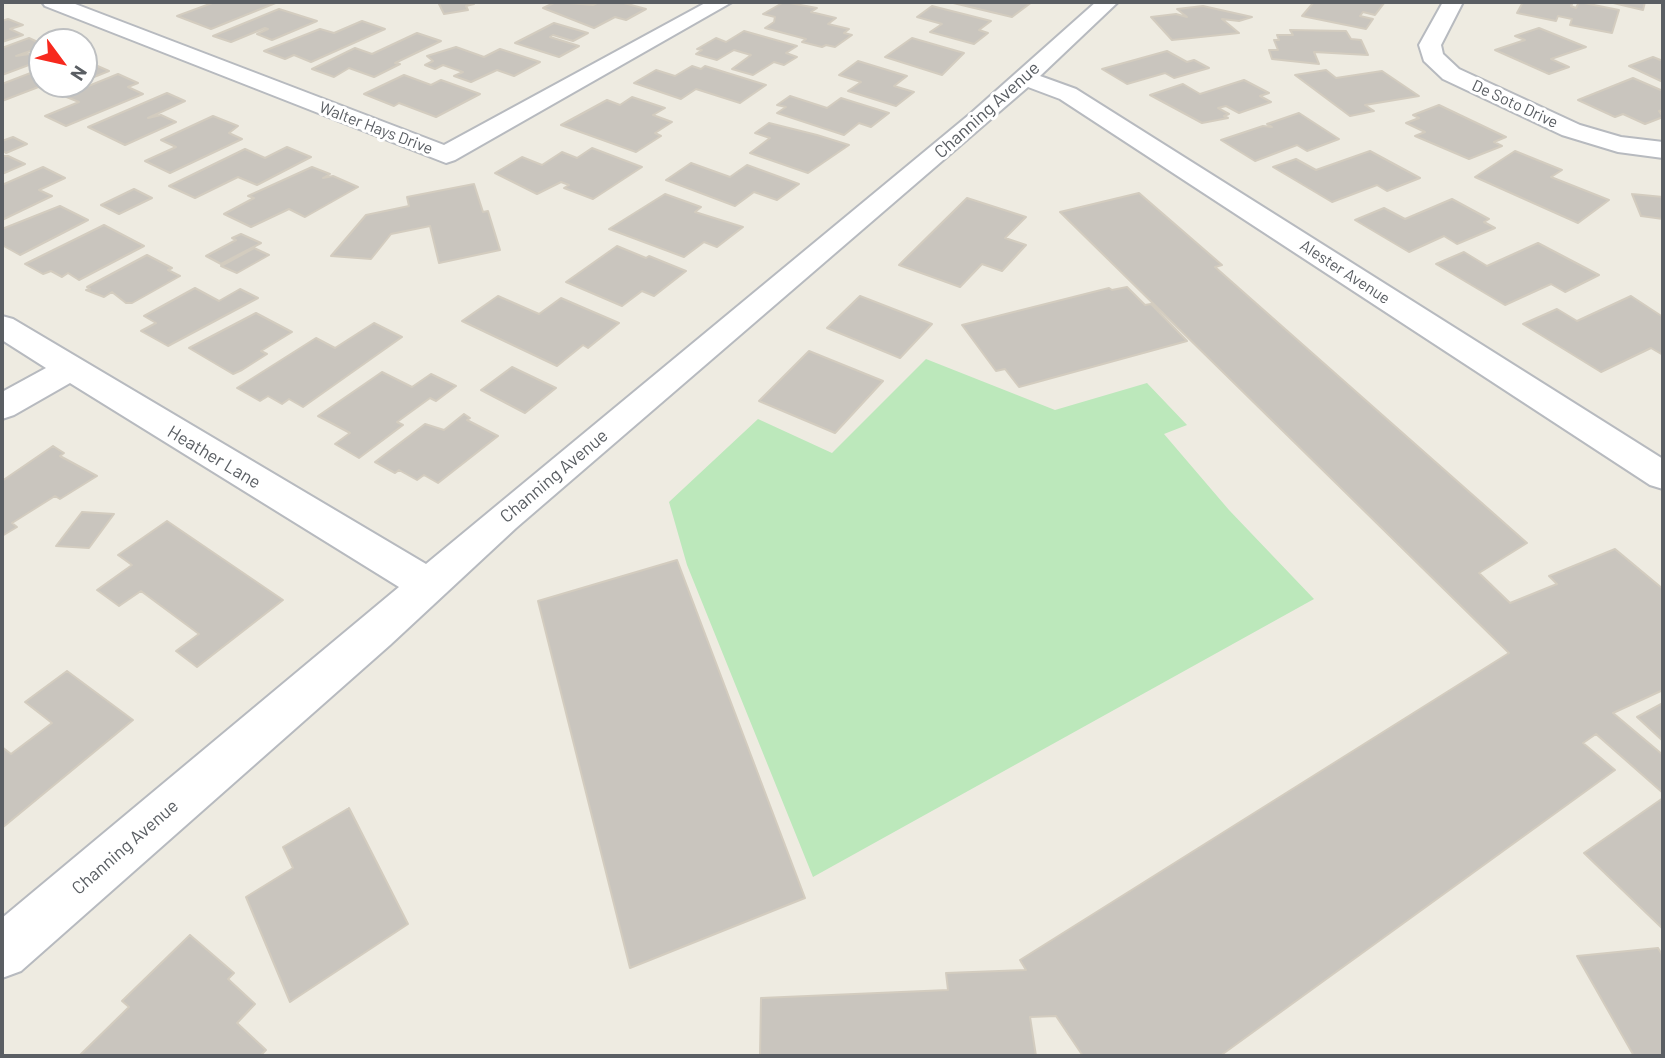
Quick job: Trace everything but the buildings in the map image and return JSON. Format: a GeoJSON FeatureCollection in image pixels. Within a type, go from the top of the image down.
{"type":"FeatureCollection","features":[{"type":"Feature","properties":{"kind":"street","name":"Walter Hays Drive"},"geometry":{"type":"LineString","coordinates":[[52,2],[446,155],[722,2]]}},
{"type":"Feature","properties":{"kind":"street","name":"Channing Avenue"},"geometry":{"type":"LineString","coordinates":[[2,952],[514,509],[979,119],[1108,2]]}},
{"type":"Feature","properties":{"kind":"street","name":"De Soto Drive"},"geometry":{"type":"LineString","coordinates":[[1453,2],[1430,45],[1432,56],[1451,74],[1590,136],[1618,145],[1663,150]]}},
{"type":"Feature","properties":{"kind":"street","name":"Alester Avenue"},"geometry":{"type":"LineString","coordinates":[[1023,77],[1068,94],[1663,477]]}},
{"type":"Feature","properties":{"kind":"street","name":"Heather Lane"},"geometry":{"type":"LineString","coordinates":[[2,326],[428,585]]}},
{"type":"Feature","properties":{"kind":"street"},"geometry":{"type":"LineString","coordinates":[[2,407],[69,369]]}},
{"type":"Feature","properties":{"kind":"green space"},"geometry":{"type":"Polygon","coordinates":[[[926,359],[1055,410],[1147,383],[1187,425],[1164,434],[1229,510],[1314,599],[813,877],[687,565],[669,502],[758,419],[832,453],[926,359]]]}}]}
